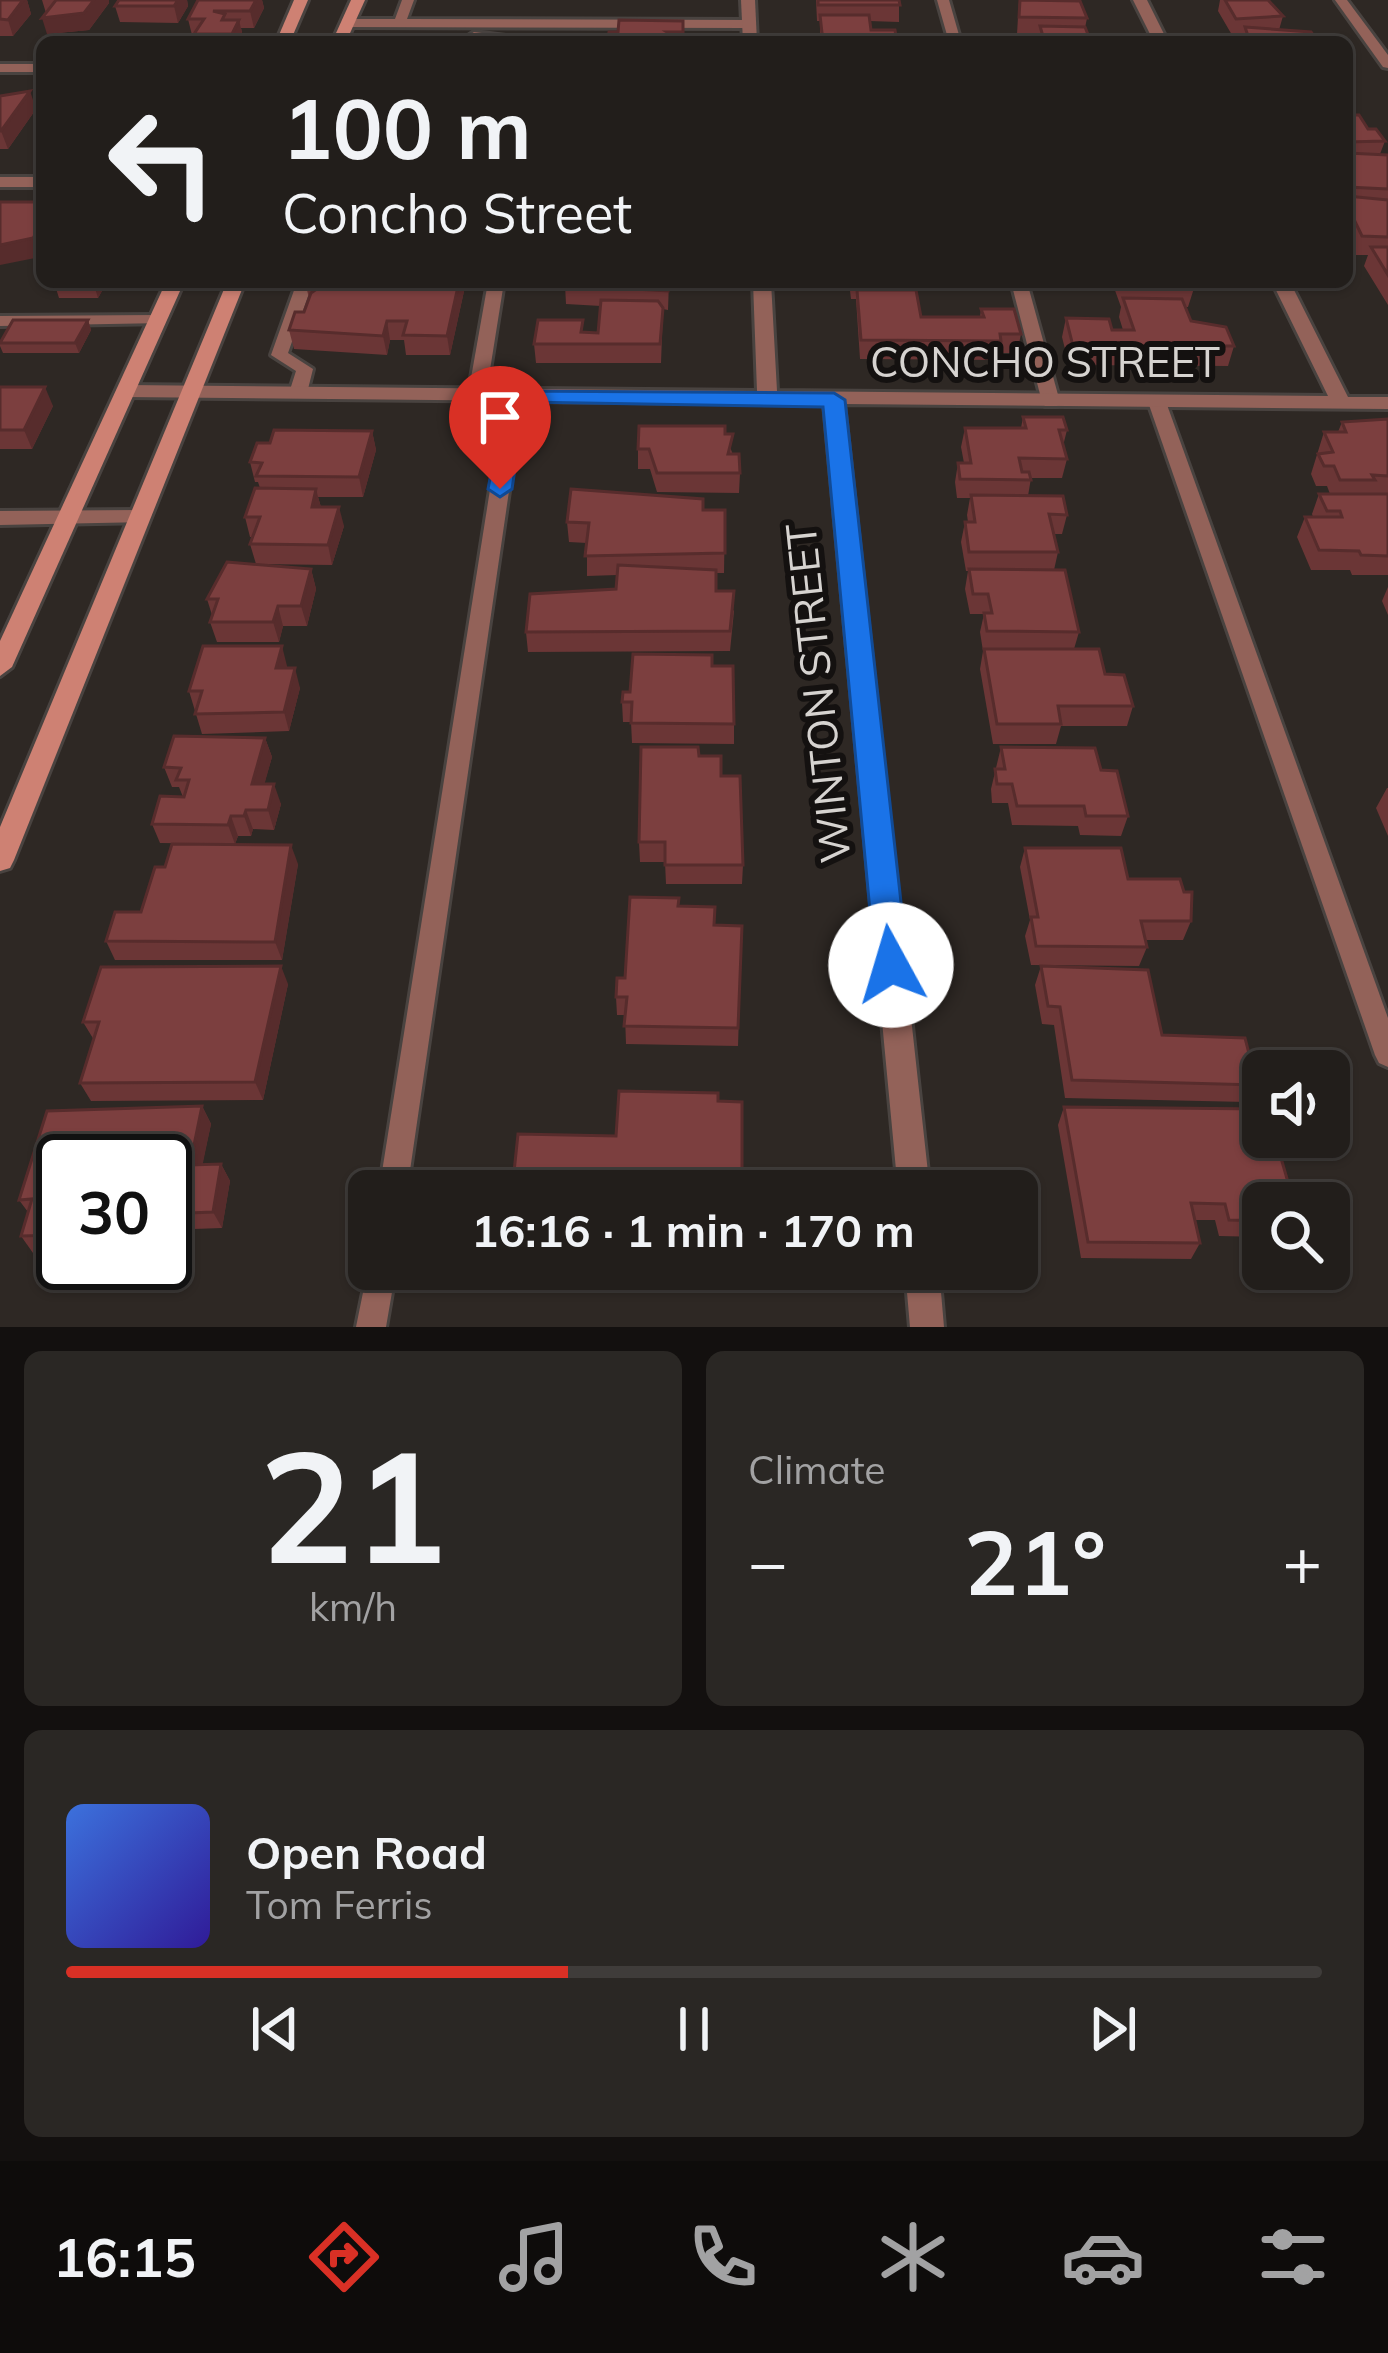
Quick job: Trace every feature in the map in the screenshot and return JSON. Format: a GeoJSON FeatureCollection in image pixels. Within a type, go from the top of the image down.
{"type":"FeatureCollection","features":[{"type":"Feature","properties":{"kind":"main road"},"geometry":{"type":"LineString","coordinates":[[286,36],[301,0]]}},
{"type":"Feature","properties":{"kind":"main road"},"geometry":{"type":"LineString","coordinates":[[343,33],[358,0]]}},
{"type":"Feature","properties":{"kind":"main road"},"geometry":{"type":"LineString","coordinates":[[0,668],[173,288]]}},
{"type":"Feature","properties":{"kind":"main road"},"geometry":{"type":"LineString","coordinates":[[0,860],[234,288]]}},
{"type":"Feature","properties":{"kind":"street"},"geometry":{"type":"LineString","coordinates":[[748,0],[750,36]]}},
{"type":"Feature","properties":{"kind":"street"},"geometry":{"type":"LineString","coordinates":[[1140,0],[1158,36]]}},
{"type":"Feature","properties":{"kind":"street"},"geometry":{"type":"LineString","coordinates":[[0,182],[36,182]]}},
{"type":"Feature","properties":{"kind":"street"},"geometry":{"type":"LineString","coordinates":[[762,288],[767,398]]}},
{"type":"Feature","properties":{"kind":"street"},"geometry":{"type":"LineString","coordinates":[[1284,288],[1341,403]]}},
{"type":"Feature","properties":{"kind":"street","name":"CONCHO STREET"},"geometry":{"type":"LineString","coordinates":[[126,391],[1388,403]]}},
{"type":"Feature","properties":{"kind":"street","name":"WINTON STREET"},"geometry":{"type":"LineString","coordinates":[[834,400],[912,1170]]}},
{"type":"Feature","properties":{"kind":"street"},"geometry":{"type":"LineString","coordinates":[[0,518],[139,517]]}},
{"type":"Feature","properties":{"kind":"street"},"geometry":{"type":"LineString","coordinates":[[924,1290],[927,1327]]}},
{"type":"Feature","properties":{"kind":"lane"},"geometry":{"type":"LineString","coordinates":[[400,23],[407,0]]}},
{"type":"Feature","properties":{"kind":"lane"},"geometry":{"type":"LineString","coordinates":[[943,0],[953,36]]}},
{"type":"Feature","properties":{"kind":"lane"},"geometry":{"type":"LineString","coordinates":[[1341,0],[1388,64]]}},
{"type":"Feature","properties":{"kind":"lane"},"geometry":{"type":"LineString","coordinates":[[343,33],[400,23],[749,24]]}},
{"type":"Feature","properties":{"kind":"lane"},"geometry":{"type":"LineString","coordinates":[[343,33],[489,36]]}},
{"type":"Feature","properties":{"kind":"lane"},"geometry":{"type":"LineString","coordinates":[[0,68],[36,68]]}},
{"type":"Feature","properties":{"kind":"lane"},"geometry":{"type":"LineString","coordinates":[[298,393],[305,369],[279,355],[302,288]]}},
{"type":"Feature","properties":{"kind":"lane"},"geometry":{"type":"LineString","coordinates":[[477,395],[495,288]]}},
{"type":"Feature","properties":{"kind":"lane"},"geometry":{"type":"LineString","coordinates":[[1021,288],[1052,402]]}},
{"type":"Feature","properties":{"kind":"lane"},"geometry":{"type":"LineString","coordinates":[[0,321],[158,320]]}},
{"type":"Feature","properties":{"kind":"lane"},"geometry":{"type":"LineString","coordinates":[[396,1170],[514,395]]}},
{"type":"Feature","properties":{"kind":"lane"},"geometry":{"type":"LineString","coordinates":[[1157,402],[1388,1055]]}},
{"type":"Feature","properties":{"kind":"lane"},"geometry":{"type":"LineString","coordinates":[[371,1327],[377,1290]]}},
{"type":"Feature","properties":{"kind":"building"},"geometry":{"type":"Polygon","coordinates":[[[0,0],[23,0],[8,20],[0,19],[0,0]]]}},
{"type":"Feature","properties":{"kind":"building"},"geometry":{"type":"Polygon","coordinates":[[[56,0],[94,0],[84,13],[42,18],[56,0]]]}},
{"type":"Feature","properties":{"kind":"building"},"geometry":{"type":"Polygon","coordinates":[[[119,0],[178,0],[174,6],[115,6],[119,0]]]}},
{"type":"Feature","properties":{"kind":"building"},"geometry":{"type":"Polygon","coordinates":[[[198,0],[256,0],[250,11],[213,11],[225,14],[222,20],[239,20],[232,34],[194,34],[204,19],[188,19],[198,0]]]}},
{"type":"Feature","properties":{"kind":"building"},"geometry":{"type":"Polygon","coordinates":[[[818,0],[899,0],[900,5],[818,5],[818,0]]]}},
{"type":"Feature","properties":{"kind":"building"},"geometry":{"type":"Polygon","coordinates":[[[1020,0],[1080,1],[1087,18],[1019,17],[1020,0]]]}},
{"type":"Feature","properties":{"kind":"building"},"geometry":{"type":"Polygon","coordinates":[[[1225,0],[1268,0],[1283,16],[1236,19],[1225,0]]]}},
{"type":"Feature","properties":{"kind":"building"},"geometry":{"type":"Polygon","coordinates":[[[820,15],[869,15],[871,30],[895,30],[896,36],[824,36],[820,15]]]}},
{"type":"Feature","properties":{"kind":"building"},"geometry":{"type":"Polygon","coordinates":[[[619,20],[683,21],[683,32],[667,32],[671,36],[608,36],[618,32],[619,20]]]}},
{"type":"Feature","properties":{"kind":"building"},"geometry":{"type":"Polygon","coordinates":[[[1040,26],[1085,27],[1089,36],[1043,36],[1040,26]]]}},
{"type":"Feature","properties":{"kind":"building"},"geometry":{"type":"Polygon","coordinates":[[[1245,27],[1311,32],[1314,36],[1248,36],[1245,27]]]}},
{"type":"Feature","properties":{"kind":"building"},"geometry":{"type":"Polygon","coordinates":[[[30,91],[1,131],[0,131],[0,96],[30,91]]]}},
{"type":"Feature","properties":{"kind":"building"},"geometry":{"type":"Polygon","coordinates":[[[1353,115],[1359,115],[1385,141],[1353,142],[1353,115]]]}},
{"type":"Feature","properties":{"kind":"building"},"geometry":{"type":"Polygon","coordinates":[[[1353,153],[1388,155],[1388,189],[1353,187],[1353,153]]]}},
{"type":"Feature","properties":{"kind":"building"},"geometry":{"type":"Polygon","coordinates":[[[1353,197],[1388,200],[1388,237],[1362,236],[1353,217],[1353,197]]]}},
{"type":"Feature","properties":{"kind":"building"},"geometry":{"type":"Polygon","coordinates":[[[0,202],[36,202],[33,238],[0,245],[0,202]]]}},
{"type":"Feature","properties":{"kind":"building"},"geometry":{"type":"Polygon","coordinates":[[[1371,247],[1388,247],[1388,275],[1371,247]]]}},
{"type":"Feature","properties":{"kind":"building"},"geometry":{"type":"Polygon","coordinates":[[[318,288],[458,288],[447,336],[403,335],[407,321],[387,321],[383,336],[289,330],[295,312],[304,312],[311,293],[318,288]]]}},
{"type":"Feature","properties":{"kind":"building"},"geometry":{"type":"Polygon","coordinates":[[[857,290],[916,290],[921,317],[984,317],[981,309],[1014,309],[1021,334],[1000,334],[1001,341],[861,340],[857,290]]]}},
{"type":"Feature","properties":{"kind":"building"},"geometry":{"type":"Polygon","coordinates":[[[1123,298],[1182,299],[1191,321],[1226,327],[1234,346],[1073,346],[1066,318],[1109,319],[1112,330],[1134,330],[1123,298]]]}},
{"type":"Feature","properties":{"kind":"building"},"geometry":{"type":"Polygon","coordinates":[[[601,300],[658,301],[663,308],[660,344],[534,344],[538,320],[583,320],[581,332],[598,333],[601,300]]]}},
{"type":"Feature","properties":{"kind":"building"},"geometry":{"type":"Polygon","coordinates":[[[13,320],[88,320],[75,343],[0,343],[13,320]]]}},
{"type":"Feature","properties":{"kind":"building"},"geometry":{"type":"Polygon","coordinates":[[[0,387],[45,387],[24,430],[0,430],[0,387]]]}},
{"type":"Feature","properties":{"kind":"building"},"geometry":{"type":"Polygon","coordinates":[[[1023,417],[1063,417],[1067,430],[1059,430],[1067,459],[1019,458],[1022,472],[1029,472],[1031,480],[960,479],[958,463],[971,463],[965,428],[1026,428],[1023,417]]]}},
{"type":"Feature","properties":{"kind":"building"},"geometry":{"type":"Polygon","coordinates":[[[1388,419],[1388,476],[1340,480],[1334,466],[1324,466],[1318,454],[1333,452],[1324,432],[1346,432],[1342,422],[1388,419]]]}},
{"type":"Feature","properties":{"kind":"building"},"geometry":{"type":"Polygon","coordinates":[[[639,426],[725,426],[725,434],[733,434],[728,454],[739,454],[740,473],[657,473],[649,449],[638,449],[639,426]]]}},
{"type":"Feature","properties":{"kind":"building"},"geometry":{"type":"Polygon","coordinates":[[[274,430],[372,431],[359,477],[256,476],[262,463],[250,462],[257,443],[270,443],[274,430]]]}},
{"type":"Feature","properties":{"kind":"building"},"geometry":{"type":"Polygon","coordinates":[[[255,488],[316,489],[312,507],[339,507],[328,545],[250,544],[260,517],[245,517],[255,488]]]}},
{"type":"Feature","properties":{"kind":"building"},"geometry":{"type":"Polygon","coordinates":[[[571,489],[703,499],[703,510],[725,510],[725,553],[585,556],[589,523],[567,522],[571,489]]]}},
{"type":"Feature","properties":{"kind":"building"},"geometry":{"type":"Polygon","coordinates":[[[1319,494],[1388,494],[1388,556],[1319,550],[1305,517],[1342,517],[1340,511],[1327,511],[1319,494]]]}},
{"type":"Feature","properties":{"kind":"building"},"geometry":{"type":"Polygon","coordinates":[[[971,495],[1063,496],[1067,515],[1049,514],[1058,552],[969,552],[965,522],[975,522],[971,495]]]}},
{"type":"Feature","properties":{"kind":"building"},"geometry":{"type":"Polygon","coordinates":[[[227,562],[311,569],[301,606],[278,606],[273,622],[210,622],[218,599],[207,599],[227,562]]]}},
{"type":"Feature","properties":{"kind":"building"},"geometry":{"type":"Polygon","coordinates":[[[618,565],[716,570],[716,591],[734,591],[730,631],[526,632],[530,594],[616,589],[618,565]]]}},
{"type":"Feature","properties":{"kind":"building"},"geometry":{"type":"Polygon","coordinates":[[[969,569],[1065,570],[1079,632],[987,631],[984,613],[992,613],[988,594],[973,594],[969,569]]]}},
{"type":"Feature","properties":{"kind":"building"},"geometry":{"type":"Polygon","coordinates":[[[203,646],[282,646],[276,668],[295,668],[284,712],[195,714],[202,691],[189,691],[203,646]]]}},
{"type":"Feature","properties":{"kind":"building"},"geometry":{"type":"Polygon","coordinates":[[[984,649],[1099,649],[1105,674],[1124,675],[1133,706],[1058,706],[1061,724],[997,724],[984,649]]]}},
{"type":"Feature","properties":{"kind":"building"},"geometry":{"type":"Polygon","coordinates":[[[633,654],[712,655],[712,666],[733,666],[734,724],[631,723],[632,702],[622,702],[623,692],[630,692],[633,654]]]}},
{"type":"Feature","properties":{"kind":"building"},"geometry":{"type":"Polygon","coordinates":[[[174,736],[265,738],[252,784],[274,784],[268,810],[246,810],[244,816],[231,816],[228,825],[152,824],[160,796],[184,797],[189,780],[176,780],[181,768],[164,767],[174,736]]]}},
{"type":"Feature","properties":{"kind":"building"},"geometry":{"type":"Polygon","coordinates":[[[641,747],[698,747],[699,756],[721,756],[721,776],[740,776],[743,865],[665,865],[665,842],[639,842],[641,747]]]}},
{"type":"Feature","properties":{"kind":"building"},"geometry":{"type":"Polygon","coordinates":[[[1001,747],[1095,748],[1101,770],[1117,771],[1128,816],[1086,816],[1084,806],[1017,806],[1012,784],[997,784],[995,769],[1005,769],[1001,747]]]}},
{"type":"Feature","properties":{"kind":"building"},"geometry":{"type":"Polygon","coordinates":[[[172,844],[291,845],[275,942],[106,941],[115,912],[141,912],[155,867],[165,867],[172,844]]]}},
{"type":"Feature","properties":{"kind":"building"},"geometry":{"type":"Polygon","coordinates":[[[1025,848],[1121,848],[1128,879],[1180,879],[1184,892],[1192,892],[1191,921],[1141,921],[1147,947],[1036,946],[1031,917],[1038,917],[1025,848]]]}},
{"type":"Feature","properties":{"kind":"building"},"geometry":{"type":"Polygon","coordinates":[[[630,897],[679,898],[678,906],[715,907],[714,925],[742,926],[738,1028],[624,1026],[627,997],[616,997],[617,978],[625,978],[630,897]]]}},
{"type":"Feature","properties":{"kind":"building"},"geometry":{"type":"Polygon","coordinates":[[[281,966],[255,1082],[80,1083],[99,1022],[83,1022],[101,967],[281,966]]]}},
{"type":"Feature","properties":{"kind":"building"},"geometry":{"type":"Polygon","coordinates":[[[1041,966],[1148,970],[1162,1035],[1245,1038],[1248,1050],[1242,1050],[1242,1085],[1072,1080],[1060,1007],[1048,1006],[1041,966]]]}},
{"type":"Feature","properties":{"kind":"building"},"geometry":{"type":"Polygon","coordinates":[[[619,1091],[718,1093],[718,1101],[742,1102],[742,1170],[514,1170],[518,1134],[616,1136],[619,1091]]]}},
{"type":"Feature","properties":{"kind":"building"},"geometry":{"type":"Polygon","coordinates":[[[202,1106],[192,1155],[192,1134],[40,1134],[47,1111],[202,1106]]]}},
{"type":"Feature","properties":{"kind":"building"},"geometry":{"type":"Polygon","coordinates":[[[1064,1107],[1242,1109],[1242,1158],[1281,1158],[1288,1182],[1242,1182],[1242,1220],[1229,1220],[1225,1204],[1191,1203],[1200,1243],[1088,1242],[1064,1107]]]}},
{"type":"Feature","properties":{"kind":"building"},"geometry":{"type":"Polygon","coordinates":[[[36,1146],[36,1236],[21,1236],[32,1199],[19,1200],[36,1146]]]}},
{"type":"Feature","properties":{"kind":"building"},"geometry":{"type":"Polygon","coordinates":[[[221,1164],[213,1212],[192,1213],[192,1165],[221,1164]]]}},
{"type":"Feature","properties":{"kind":"route"},"geometry":{"type":"LineString","coordinates":[[500,489],[514,395],[834,400],[891,965]]}}]}
